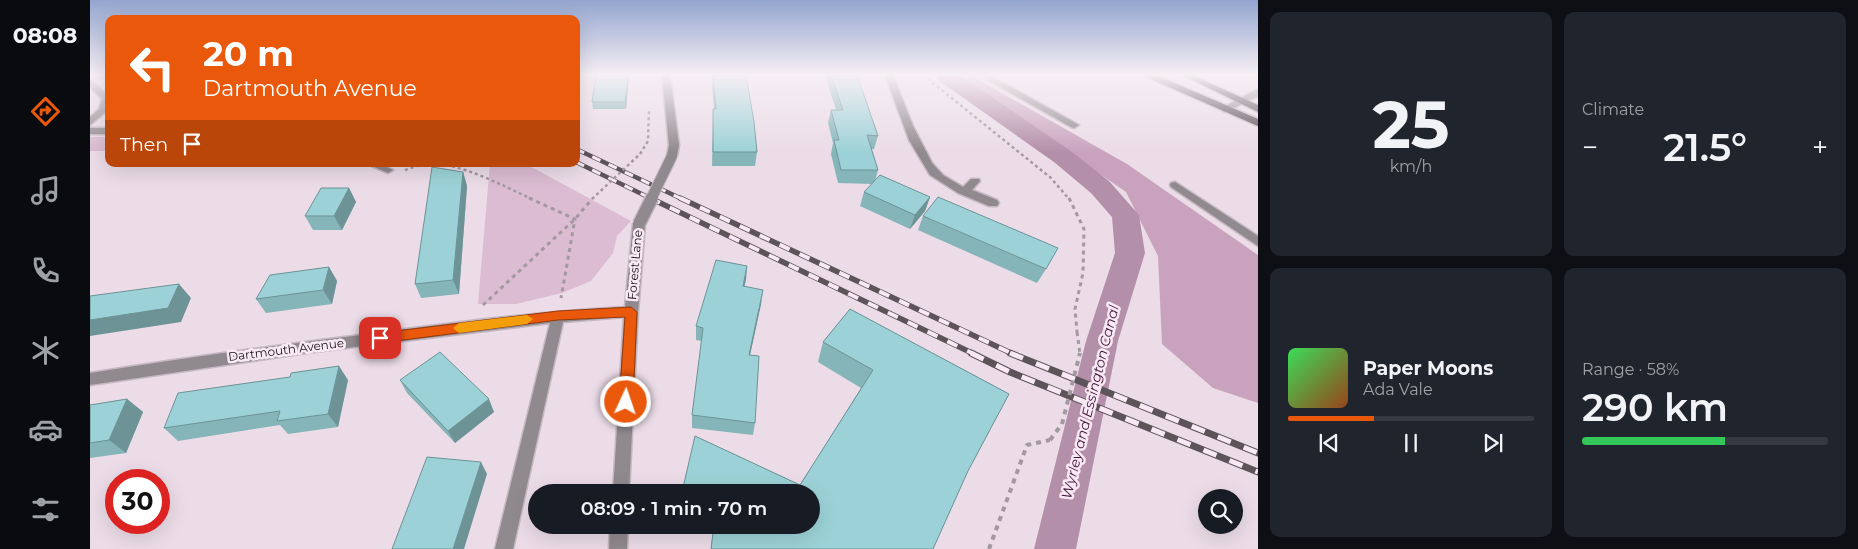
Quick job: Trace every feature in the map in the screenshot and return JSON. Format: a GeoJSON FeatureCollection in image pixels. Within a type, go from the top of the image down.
{"type":"FeatureCollection","features":[{"type":"Feature","properties":{"kind":"main road"},"geometry":{"type":"LineString","coordinates":[[1206,101],[1258,123]]}},
{"type":"Feature","properties":{"kind":"main road"},"geometry":{"type":"LineString","coordinates":[[1240,101],[1258,109]]}},
{"type":"Feature","properties":{"kind":"street","name":"Forest Lane"},"geometry":{"type":"LineString","coordinates":[[621,484],[631,312],[639,224],[672,156],[674,145],[669,101]]}},
{"type":"Feature","properties":{"kind":"street"},"geometry":{"type":"LineString","coordinates":[[900,101],[921,151],[935,174],[965,191],[992,203]]}},
{"type":"Feature","properties":{"kind":"street"},"geometry":{"type":"LineString","coordinates":[[1030,101],[1074,125]]}},
{"type":"Feature","properties":{"kind":"street"},"geometry":{"type":"LineString","coordinates":[[1225,109],[1240,101]]}},
{"type":"Feature","properties":{"kind":"street"},"geometry":{"type":"LineString","coordinates":[[90,122],[103,110],[105,104]]}},
{"type":"Feature","properties":{"kind":"street"},"geometry":{"type":"LineString","coordinates":[[90,131],[105,131]]}},
{"type":"Feature","properties":{"kind":"street"},"geometry":{"type":"LineString","coordinates":[[380,167],[388,170]]}},
{"type":"Feature","properties":{"kind":"street"},"geometry":{"type":"LineString","coordinates":[[965,191],[976,181]]}},
{"type":"Feature","properties":{"kind":"street"},"geometry":{"type":"LineString","coordinates":[[1175,186],[1258,242]]}},
{"type":"Feature","properties":{"kind":"street","name":"Dartmouth Avenue"},"geometry":{"type":"LineString","coordinates":[[90,378],[204,360],[458,328],[558,316],[631,312]]}},
{"type":"Feature","properties":{"kind":"street"},"geometry":{"type":"LineString","coordinates":[[504,549],[558,316]]}},
{"type":"Feature","properties":{"kind":"street"},"geometry":{"type":"LineString","coordinates":[[618,549],[619,534]]}},
{"type":"Feature","properties":{"kind":"path"},"geometry":{"type":"LineString","coordinates":[[955,101],[1051,178],[1068,198],[1084,229],[1083,272],[1074,309],[1080,355],[1062,424],[1050,440],[1027,445],[989,549]]}},
{"type":"Feature","properties":{"kind":"path"},"geometry":{"type":"LineString","coordinates":[[458,328],[575,219],[592,199],[640,154]]}},
{"type":"Feature","properties":{"kind":"path"},"geometry":{"type":"LineString","coordinates":[[388,170],[400,171],[416,167]]}},
{"type":"Feature","properties":{"kind":"path"},"geometry":{"type":"LineString","coordinates":[[448,167],[476,175],[575,219]]}},
{"type":"Feature","properties":{"kind":"path"},"geometry":{"type":"LineString","coordinates":[[558,316],[575,219]]}},
{"type":"Feature","properties":{"kind":"shaded area"},"geometry":{"type":"Polygon","coordinates":[[[994,101],[1015,101],[1127,164],[1258,255],[1258,403],[1213,388],[1162,344],[1158,256],[1126,192],[994,101]]]}},
{"type":"Feature","properties":{"kind":"shaded area"},"geometry":{"type":"Polygon","coordinates":[[[90,137],[105,137],[105,151],[90,151],[90,137]]]}},
{"type":"Feature","properties":{"kind":"shaded area"},"geometry":{"type":"Polygon","coordinates":[[[490,167],[532,167],[631,221],[617,236],[613,253],[591,281],[562,293],[516,304],[478,304],[490,167]]]}},
{"type":"Feature","properties":{"kind":"building"},"geometry":{"type":"Polygon","coordinates":[[[592,101],[625,101],[625,102],[592,101]]]}},
{"type":"Feature","properties":{"kind":"building"},"geometry":{"type":"Polygon","coordinates":[[[715,101],[750,101],[757,152],[713,152],[713,109],[716,109],[715,101]]]}},
{"type":"Feature","properties":{"kind":"building"},"geometry":{"type":"Polygon","coordinates":[[[840,101],[866,101],[878,136],[867,135],[878,170],[841,170],[834,140],[839,140],[831,110],[843,110],[840,101]]]}},
{"type":"Feature","properties":{"kind":"building"},"geometry":{"type":"Polygon","coordinates":[[[432,167],[463,172],[453,280],[415,284],[432,167]]]}},
{"type":"Feature","properties":{"kind":"building"},"geometry":{"type":"Polygon","coordinates":[[[880,175],[930,197],[915,215],[864,192],[880,175]]]}},
{"type":"Feature","properties":{"kind":"building"},"geometry":{"type":"Polygon","coordinates":[[[321,188],[349,188],[334,216],[305,216],[321,188]]]}},
{"type":"Feature","properties":{"kind":"building"},"geometry":{"type":"Polygon","coordinates":[[[938,197],[1058,248],[1046,269],[923,216],[938,197]]]}},
{"type":"Feature","properties":{"kind":"building"},"geometry":{"type":"Polygon","coordinates":[[[716,260],[747,266],[743,286],[763,290],[749,355],[759,356],[755,423],[692,415],[703,328],[696,326],[716,260]]]}},
{"type":"Feature","properties":{"kind":"building"},"geometry":{"type":"Polygon","coordinates":[[[329,267],[323,290],[256,299],[270,275],[329,267]]]}},
{"type":"Feature","properties":{"kind":"building"},"geometry":{"type":"Polygon","coordinates":[[[179,284],[168,308],[90,320],[90,296],[179,284]]]}},
{"type":"Feature","properties":{"kind":"building"},"geometry":{"type":"Polygon","coordinates":[[[850,309],[1009,394],[968,471],[933,549],[711,549],[713,534],[820,534],[820,484],[801,484],[873,370],[823,342],[850,309]]]}},
{"type":"Feature","properties":{"kind":"building"},"geometry":{"type":"Polygon","coordinates":[[[440,352],[489,399],[448,431],[400,380],[440,352]]]}},
{"type":"Feature","properties":{"kind":"building"},"geometry":{"type":"Polygon","coordinates":[[[339,366],[328,414],[277,421],[280,411],[164,428],[178,393],[290,377],[291,373],[339,366]]]}},
{"type":"Feature","properties":{"kind":"building"},"geometry":{"type":"Polygon","coordinates":[[[127,399],[109,440],[90,443],[90,405],[127,399]]]}},
{"type":"Feature","properties":{"kind":"building"},"geometry":{"type":"Polygon","coordinates":[[[695,436],[798,484],[684,484],[695,436]]]}},
{"type":"Feature","properties":{"kind":"building"},"geometry":{"type":"Polygon","coordinates":[[[427,457],[481,462],[453,549],[392,549],[427,457]]]}},
{"type":"Feature","properties":{"kind":"waterway","name":"Wyrley and Essington Canal"},"geometry":{"type":"LineString","coordinates":[[983,101],[1063,157],[1100,187],[1125,215],[1130,253],[1120,279],[1102,341],[1055,549]]}},
{"type":"Feature","properties":{"kind":"railway"},"geometry":{"type":"LineString","coordinates":[[580,151],[682,199]]}},
{"type":"Feature","properties":{"kind":"railway"},"geometry":{"type":"LineString","coordinates":[[580,164],[652,199]]}},
{"type":"Feature","properties":{"kind":"railway"},"geometry":{"type":"LineString","coordinates":[[650,198],[974,354]]}},
{"type":"Feature","properties":{"kind":"railway"},"geometry":{"type":"LineString","coordinates":[[680,198],[1013,354]]}},
{"type":"Feature","properties":{"kind":"railway"},"geometry":{"type":"LineString","coordinates":[[971,353],[1010,372],[1258,472]]}},
{"type":"Feature","properties":{"kind":"railway"},"geometry":{"type":"LineString","coordinates":[[1010,353],[1258,453]]}},
{"type":"Feature","properties":{"kind":"slow traffic"},"geometry":{"type":"LineString","coordinates":[[459,328],[527,319]]}},
{"type":"Feature","properties":{"kind":"route"},"geometry":{"type":"LineString","coordinates":[[380,338],[558,316],[631,312],[626,402]]}}]}
